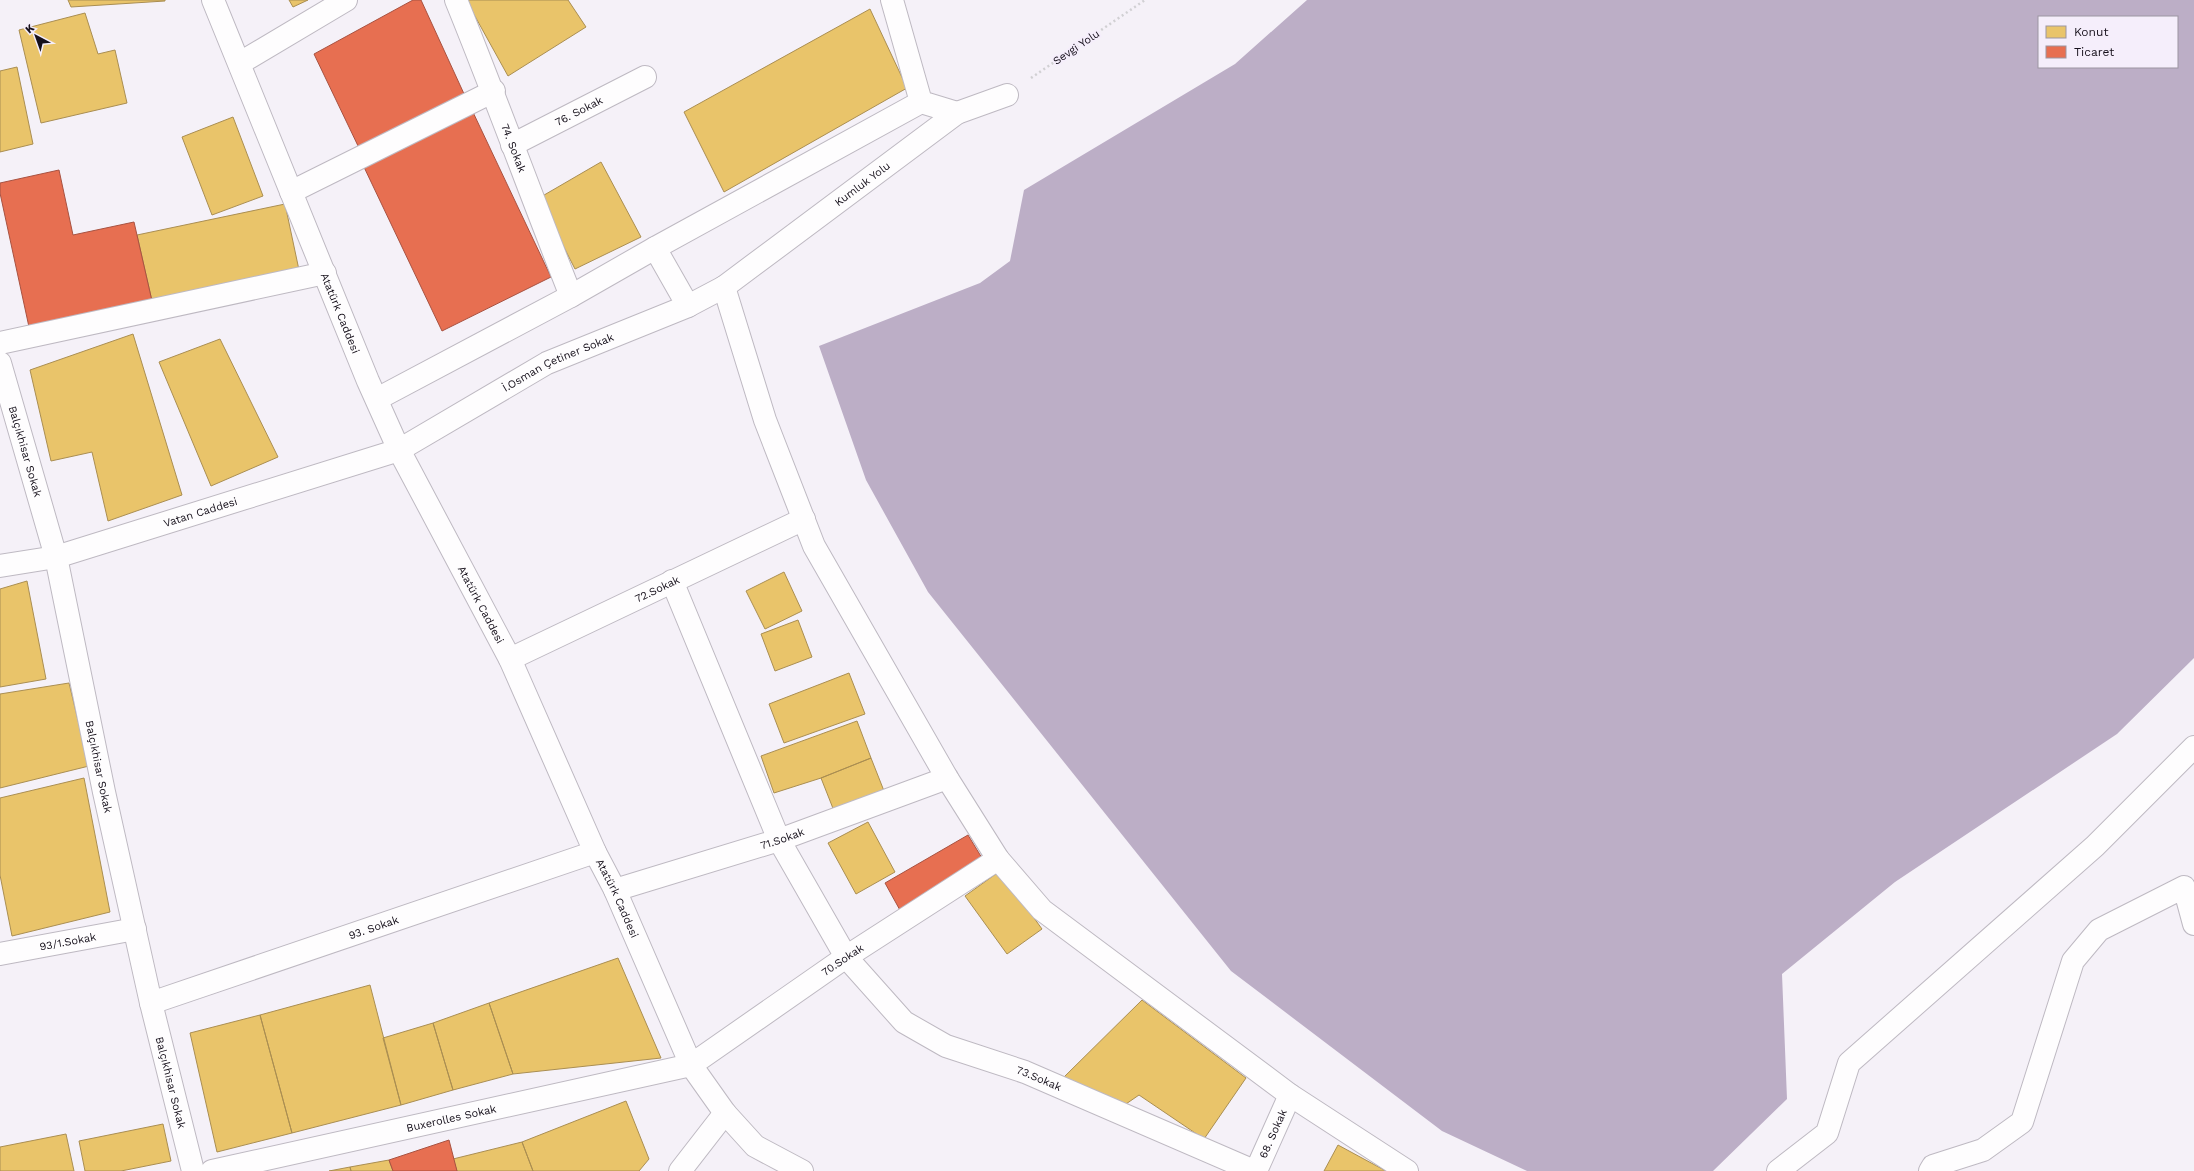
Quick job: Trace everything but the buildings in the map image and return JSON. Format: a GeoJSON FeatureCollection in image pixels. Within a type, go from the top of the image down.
{"type":"FeatureCollection","features":[{"type":"Feature","properties":{"kind":"street","name":"Atatürk Caddesi"},"geometry":{"type":"LineString","coordinates":[[213,0],[240,63],[291,192],[399,450],[510,659],[596,852],[615,890],[690,1065],[725,1113],[755,1146],[802,1171]]}},
{"type":"Feature","properties":{"kind":"street"},"geometry":{"type":"LineString","coordinates":[[240,63],[346,0]]}},
{"type":"Feature","properties":{"kind":"street","name":"74. Sokak"},"geometry":{"type":"LineString","coordinates":[[456,0],[494,91],[512,145],[571,296]]}},
{"type":"Feature","properties":{"kind":"street"},"geometry":{"type":"LineString","coordinates":[[892,0],[922,102]]}},
{"type":"Feature","properties":{"kind":"street","name":"76. Sokak"},"geometry":{"type":"LineString","coordinates":[[512,145],[645,76]]}},
{"type":"Feature","properties":{"kind":"street"},"geometry":{"type":"LineString","coordinates":[[291,192],[494,91]]}},
{"type":"Feature","properties":{"kind":"street","name":"Kumluk Yolu"},"geometry":{"type":"LineString","coordinates":[[724,287],[956,113],[1008,94]]}},
{"type":"Feature","properties":{"kind":"street"},"geometry":{"type":"LineString","coordinates":[[377,399],[571,296],[655,248],[922,102],[956,113]]}},
{"type":"Feature","properties":{"kind":"street"},"geometry":{"type":"LineString","coordinates":[[655,248],[688,306]]}},
{"type":"Feature","properties":{"kind":"street"},"geometry":{"type":"LineString","coordinates":[[0,343],[326,273]]}},
{"type":"Feature","properties":{"kind":"street"},"geometry":{"type":"LineString","coordinates":[[724,287],[764,420],[814,546],[947,778],[998,859],[1042,910],[1290,1095],[1407,1171]]}},
{"type":"Feature","properties":{"kind":"street","name":"İ.Osman Çetiner Sokak"},"geometry":{"type":"LineString","coordinates":[[399,450],[547,364],[688,306],[724,287]]}},
{"type":"Feature","properties":{"kind":"street","name":"Balçıkhisar Sokak"},"geometry":{"type":"LineString","coordinates":[[0,363],[56,557],[104,792],[151,1002],[193,1171]]}},
{"type":"Feature","properties":{"kind":"street","name":"Vatan Caddesi"},"geometry":{"type":"LineString","coordinates":[[0,566],[56,557],[399,450]]}},
{"type":"Feature","properties":{"kind":"street","name":"72.Sokak"},"geometry":{"type":"LineString","coordinates":[[510,659],[804,519]]}},
{"type":"Feature","properties":{"kind":"street","name":"73.Sokak"},"geometry":{"type":"LineString","coordinates":[[672,581],[779,840],[846,957],[904,1022],[946,1046],[1025,1072],[1255,1171]]}},
{"type":"Feature","properties":{"kind":"street"},"geometry":{"type":"LineString","coordinates":[[1778,1171],[1827,1133],[1849,1064],[2095,846],[2194,747]]}},
{"type":"Feature","properties":{"kind":"street","name":"71.Sokak"},"geometry":{"type":"LineString","coordinates":[[615,890],[779,840],[947,778]]}},
{"type":"Feature","properties":{"kind":"street","name":"93. Sokak"},"geometry":{"type":"LineString","coordinates":[[151,1002],[596,852]]}},
{"type":"Feature","properties":{"kind":"street","name":"70.Sokak"},"geometry":{"type":"LineString","coordinates":[[690,1065],[846,957],[998,859]]}},
{"type":"Feature","properties":{"kind":"street"},"geometry":{"type":"LineString","coordinates":[[1930,1171],[1932,1166],[1983,1150],[2022,1122],[2074,961],[2099,930],[2184,887],[2194,924]]}},
{"type":"Feature","properties":{"kind":"street","name":"93/1.Sokak"},"geometry":{"type":"LineString","coordinates":[[0,954],[135,929]]}},
{"type":"Feature","properties":{"kind":"street","name":"Buxerolles Sokak"},"geometry":{"type":"LineString","coordinates":[[212,1171],[690,1065]]}},
{"type":"Feature","properties":{"kind":"street","name":"68. Sokak"},"geometry":{"type":"LineString","coordinates":[[1255,1171],[1290,1095]]}},
{"type":"Feature","properties":{"kind":"street"},"geometry":{"type":"LineString","coordinates":[[680,1171],[725,1113]]}},
{"type":"Feature","properties":{"kind":"path","name":"Sevgi Yolu"},"geometry":{"type":"LineString","coordinates":[[1008,94],[1145,0]]}},
{"type":"Feature","properties":{"kind":"shaded area"},"geometry":{"type":"Polygon","coordinates":[[[1307,0],[2194,0],[2194,658],[2117,734],[1895,882],[1782,974],[1787,1099],[1713,1171],[1527,1171],[1442,1131],[1231,971],[928,592],[866,480],[819,346],[980,283],[1010,261],[1024,190],[1235,64],[1307,0]]]}}]}
